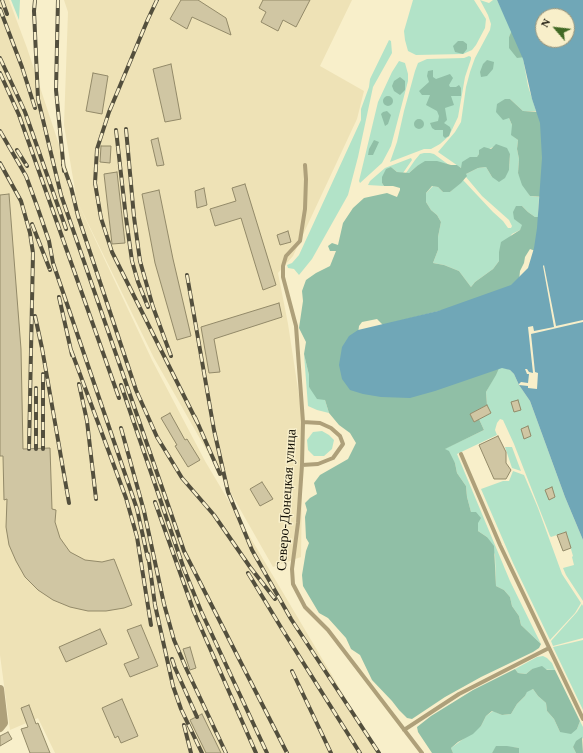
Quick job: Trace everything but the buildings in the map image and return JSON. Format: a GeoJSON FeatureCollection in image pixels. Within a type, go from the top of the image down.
{"type":"FeatureCollection","features":[{"type":"Feature","properties":{"kind":"street"},"geometry":{"type":"LineString","coordinates":[[0,689],[4,723],[0,728]]}},
{"type":"Feature","properties":{"kind":"lane","name":"Северо-Донецкая улица"},"geometry":{"type":"LineString","coordinates":[[305,165],[305,209],[300,241],[286,256],[282,266],[283,277],[296,326],[303,422],[298,523],[292,569],[293,584],[305,607],[328,630],[422,753]]}},
{"type":"Feature","properties":{"kind":"lane"},"geometry":{"type":"LineString","coordinates":[[302,465],[318,464],[333,458],[344,444],[340,436],[331,428],[320,423],[303,422]]}},
{"type":"Feature","properties":{"kind":"lane"},"geometry":{"type":"LineString","coordinates":[[461,454],[500,545],[583,719]]}},
{"type":"Feature","properties":{"kind":"lane"},"geometry":{"type":"LineString","coordinates":[[404,730],[459,694],[548,648]]}},
{"type":"Feature","properties":{"kind":"shaded area"},"geometry":{"type":"Polygon","coordinates":[[[0,0],[9,0],[27,48],[76,196],[64,125],[68,12],[64,0],[352,0],[320,66],[364,91],[357,119],[293,256],[278,273],[288,324],[303,422],[301,557],[273,567],[154,358],[77,201],[152,360],[205,461],[378,753],[55,753],[38,718],[10,730],[0,655],[0,0]]]}},
{"type":"Feature","properties":{"kind":"green space"},"geometry":{"type":"Polygon","coordinates":[[[11,0],[20,0],[19,20],[11,0]]]}},
{"type":"Feature","properties":{"kind":"green space"},"geometry":{"type":"Polygon","coordinates":[[[413,0],[474,0],[486,19],[485,28],[476,45],[472,50],[463,54],[416,55],[408,51],[404,31],[413,0]]]}},
{"type":"Feature","properties":{"kind":"green space"},"geometry":{"type":"Polygon","coordinates":[[[480,0],[489,3],[493,0],[497,0],[512,31],[509,37],[523,58],[528,86],[536,111],[523,111],[510,99],[509,118],[512,125],[512,135],[518,140],[518,173],[530,196],[539,197],[538,217],[535,217],[522,206],[515,219],[523,225],[520,230],[512,234],[499,252],[499,261],[493,269],[475,282],[471,287],[459,271],[444,265],[433,263],[438,250],[438,237],[441,222],[426,202],[426,193],[433,186],[438,187],[443,192],[450,192],[463,180],[508,228],[511,228],[512,226],[509,220],[482,196],[466,177],[466,174],[478,168],[486,167],[492,177],[509,170],[510,154],[493,147],[479,154],[477,158],[461,168],[438,152],[455,132],[461,122],[466,87],[470,72],[475,58],[490,30],[491,24],[488,15],[480,0]]]}},
{"type":"Feature","properties":{"kind":"green space"},"geometry":{"type":"Polygon","coordinates":[[[513,28],[525,57],[517,58],[509,48],[509,37],[513,28]]]}},
{"type":"Feature","properties":{"kind":"green space"},"geometry":{"type":"Polygon","coordinates":[[[389,40],[391,41],[392,53],[373,87],[348,195],[312,259],[299,275],[294,269],[288,268],[287,265],[292,263],[299,255],[361,120],[361,109],[369,87],[370,79],[389,40]]]}},
{"type":"Feature","properties":{"kind":"green space"},"geometry":{"type":"Polygon","coordinates":[[[458,41],[463,41],[467,44],[467,49],[463,54],[455,52],[453,46],[458,41]]]}},
{"type":"Feature","properties":{"kind":"green space"},"geometry":{"type":"Polygon","coordinates":[[[469,56],[471,59],[465,77],[458,117],[449,136],[440,144],[431,149],[424,149],[390,162],[397,142],[418,63],[427,59],[464,58],[469,56]]]}},
{"type":"Feature","properties":{"kind":"green space"},"geometry":{"type":"Polygon","coordinates":[[[487,60],[494,62],[493,69],[487,76],[481,77],[480,72],[483,64],[487,60]]]}},
{"type":"Feature","properties":{"kind":"green space"},"geometry":{"type":"Polygon","coordinates":[[[399,61],[405,63],[408,81],[391,146],[382,163],[360,183],[359,181],[378,102],[392,72],[399,61]]]}},
{"type":"Feature","properties":{"kind":"green space"},"geometry":{"type":"Polygon","coordinates":[[[433,70],[433,77],[436,79],[450,74],[453,78],[449,85],[450,87],[456,87],[459,85],[461,88],[461,96],[451,96],[454,105],[445,108],[447,120],[444,123],[450,127],[451,130],[449,136],[445,138],[443,136],[443,130],[435,130],[432,128],[430,123],[438,121],[439,116],[437,111],[426,105],[430,95],[422,95],[419,91],[429,82],[427,76],[428,71],[433,70]]]}},
{"type":"Feature","properties":{"kind":"green space"},"geometry":{"type":"Polygon","coordinates":[[[400,77],[405,81],[405,90],[400,95],[394,91],[392,86],[394,81],[400,77]]]}},
{"type":"Feature","properties":{"kind":"green space"},"geometry":{"type":"Polygon","coordinates":[[[386,96],[390,96],[392,97],[392,105],[386,106],[383,103],[383,99],[386,96]]]}},
{"type":"Feature","properties":{"kind":"green space"},"geometry":{"type":"Polygon","coordinates":[[[505,99],[510,99],[523,111],[540,112],[546,117],[544,197],[530,196],[522,185],[518,173],[518,140],[511,135],[512,125],[509,118],[503,120],[496,112],[497,104],[505,99]]]}},
{"type":"Feature","properties":{"kind":"green space"},"geometry":{"type":"Polygon","coordinates":[[[387,111],[391,115],[388,124],[385,126],[381,114],[387,111]]]}},
{"type":"Feature","properties":{"kind":"green space"},"geometry":{"type":"Polygon","coordinates":[[[417,119],[421,119],[423,120],[423,128],[417,129],[414,126],[414,122],[417,119]]]}},
{"type":"Feature","properties":{"kind":"green space"},"geometry":{"type":"Polygon","coordinates":[[[374,140],[379,142],[373,155],[368,155],[369,149],[374,140]]]}},
{"type":"Feature","properties":{"kind":"green space"},"geometry":{"type":"Polygon","coordinates":[[[496,144],[507,148],[510,154],[509,170],[505,178],[499,182],[492,177],[486,167],[478,168],[466,174],[467,176],[461,183],[450,192],[443,192],[438,187],[432,186],[426,193],[426,202],[441,222],[438,237],[438,250],[433,263],[444,265],[459,271],[471,287],[475,282],[493,269],[499,261],[501,242],[520,230],[522,225],[514,219],[513,212],[516,206],[522,206],[535,217],[542,217],[538,252],[530,249],[525,257],[520,271],[519,281],[508,291],[471,303],[383,325],[377,319],[362,322],[359,326],[358,334],[500,366],[486,392],[487,405],[470,414],[474,422],[479,419],[484,430],[445,449],[449,451],[455,463],[457,473],[466,486],[471,512],[476,512],[481,518],[478,523],[478,531],[487,537],[494,546],[496,586],[504,590],[510,597],[512,606],[519,616],[521,625],[541,644],[539,648],[533,652],[481,677],[445,697],[412,719],[407,718],[372,680],[360,655],[351,649],[346,638],[328,618],[319,613],[303,586],[302,575],[306,551],[309,543],[306,538],[305,517],[307,510],[305,503],[317,494],[314,483],[320,475],[348,459],[356,443],[350,433],[339,425],[329,413],[325,400],[317,399],[309,387],[309,375],[304,354],[306,342],[299,328],[303,301],[302,291],[306,280],[330,266],[336,251],[330,251],[328,246],[332,243],[338,245],[343,223],[353,208],[364,198],[387,193],[397,197],[400,188],[384,186],[382,183],[382,177],[386,169],[391,167],[397,172],[409,173],[425,161],[437,161],[457,165],[461,168],[462,162],[470,157],[477,157],[479,150],[484,147],[491,149],[496,144]]]}},
{"type":"Feature","properties":{"kind":"green space"},"geometry":{"type":"Polygon","coordinates":[[[420,154],[434,154],[449,165],[443,163],[417,166],[409,173],[406,173],[420,154]]]}},
{"type":"Feature","properties":{"kind":"green space"},"geometry":{"type":"Polygon","coordinates":[[[411,158],[412,160],[403,173],[397,172],[391,167],[382,183],[384,186],[368,185],[370,181],[385,168],[411,158]]]}},
{"type":"Feature","properties":{"kind":"green space"},"geometry":{"type":"Polygon","coordinates":[[[304,354],[309,375],[309,387],[325,400],[329,413],[308,406],[304,354]]]}},
{"type":"Feature","properties":{"kind":"green space"},"geometry":{"type":"Polygon","coordinates":[[[500,366],[510,370],[514,374],[519,385],[530,401],[565,497],[583,540],[583,601],[563,568],[574,565],[566,532],[551,537],[550,536],[503,420],[500,419],[497,423],[495,430],[497,435],[457,454],[510,581],[541,644],[521,625],[519,616],[512,606],[510,597],[504,590],[496,586],[495,555],[487,537],[478,531],[478,523],[471,512],[466,486],[457,473],[455,463],[444,449],[484,430],[479,419],[491,413],[487,405],[486,392],[500,366]]]}},
{"type":"Feature","properties":{"kind":"green space"},"geometry":{"type":"Polygon","coordinates":[[[322,431],[334,440],[332,449],[324,456],[314,456],[308,450],[307,440],[313,432],[322,431]]]}},
{"type":"Feature","properties":{"kind":"green space"},"geometry":{"type":"Polygon","coordinates":[[[505,447],[512,447],[521,471],[512,468],[505,447]]]}},
{"type":"Feature","properties":{"kind":"green space"},"geometry":{"type":"Polygon","coordinates":[[[513,471],[524,475],[538,508],[562,574],[581,603],[575,613],[550,640],[513,563],[481,489],[503,481],[509,481],[513,471]]]}},
{"type":"Feature","properties":{"kind":"green space"},"geometry":{"type":"Polygon","coordinates":[[[582,604],[583,638],[553,646],[551,641],[577,612],[582,604]]]}},
{"type":"Feature","properties":{"kind":"green space"},"geometry":{"type":"Polygon","coordinates":[[[583,640],[583,710],[553,647],[583,640]]]}},
{"type":"Feature","properties":{"kind":"green space"},"geometry":{"type":"Polygon","coordinates":[[[543,656],[552,663],[555,670],[532,669],[526,674],[518,673],[515,669],[537,657],[543,656]]]}},
{"type":"Feature","properties":{"kind":"green space"},"geometry":{"type":"Polygon","coordinates":[[[542,666],[547,670],[555,670],[580,721],[577,729],[571,734],[560,732],[554,719],[547,711],[546,703],[533,689],[527,692],[511,714],[502,715],[492,711],[486,716],[481,726],[473,734],[458,742],[451,748],[453,753],[432,753],[418,732],[417,727],[431,716],[473,690],[515,669],[518,673],[526,674],[532,669],[542,666]]]}},
{"type":"Feature","properties":{"kind":"green space"},"geometry":{"type":"Polygon","coordinates":[[[533,689],[546,703],[547,711],[554,719],[560,732],[577,729],[580,721],[583,727],[583,738],[573,747],[576,753],[519,753],[519,748],[497,746],[492,753],[453,753],[451,748],[481,726],[486,716],[493,711],[502,715],[511,714],[517,704],[525,696],[527,691],[533,689]]]}},
{"type":"Feature","properties":{"kind":"green space"},"geometry":{"type":"Polygon","coordinates":[[[582,737],[583,753],[576,753],[573,747],[576,741],[582,737]]]}},
{"type":"Feature","properties":{"kind":"green space"},"geometry":{"type":"Polygon","coordinates":[[[496,746],[519,748],[519,753],[492,753],[496,746]]]}},
{"type":"Feature","properties":{"kind":"water"},"geometry":{"type":"Polygon","coordinates":[[[497,0],[583,0],[583,540],[565,497],[530,401],[510,370],[502,368],[410,398],[381,397],[350,390],[342,379],[339,365],[342,347],[349,336],[358,330],[438,311],[511,285],[528,268],[534,248],[537,228],[542,158],[540,123],[532,99],[523,59],[497,0]]]}},
{"type":"Feature","properties":{"kind":"pier"},"geometry":{"type":"Polygon","coordinates":[[[544,265],[556,326],[583,320],[583,322],[531,334],[535,372],[538,373],[537,389],[528,388],[528,386],[519,384],[521,382],[528,383],[529,374],[527,374],[525,369],[533,373],[528,327],[533,326],[534,331],[554,327],[544,265]]]}},
{"type":"Feature","properties":{"kind":"railway"},"geometry":{"type":"LineString","coordinates":[[2,0],[7,14]]}},
{"type":"Feature","properties":{"kind":"railway"},"geometry":{"type":"LineString","coordinates":[[35,0],[34,11],[38,99],[61,195],[184,551],[287,753]]}},
{"type":"Feature","properties":{"kind":"railway"},"geometry":{"type":"LineString","coordinates":[[58,0],[56,90],[64,171]]}},
{"type":"Feature","properties":{"kind":"railway"},"geometry":{"type":"LineString","coordinates":[[157,0],[109,112],[97,149],[95,183],[101,218],[112,252],[197,422]]}},
{"type":"Feature","properties":{"kind":"railway"},"geometry":{"type":"LineString","coordinates":[[0,9],[22,67],[35,108]]}},
{"type":"Feature","properties":{"kind":"railway"},"geometry":{"type":"LineString","coordinates":[[0,58],[25,112],[66,229]]}},
{"type":"Feature","properties":{"kind":"railway"},"geometry":{"type":"LineString","coordinates":[[0,73],[19,115],[119,398]]}},
{"type":"Feature","properties":{"kind":"railway"},"geometry":{"type":"LineString","coordinates":[[126,129],[134,217],[140,261],[153,307],[171,356]]}},
{"type":"Feature","properties":{"kind":"railway"},"geometry":{"type":"LineString","coordinates":[[116,130],[132,261],[138,282],[148,307]]}},
{"type":"Feature","properties":{"kind":"railway"},"geometry":{"type":"LineString","coordinates":[[0,131],[26,176],[37,206],[49,241],[53,263],[137,509],[148,559]]}},
{"type":"Feature","properties":{"kind":"railway"},"geometry":{"type":"LineString","coordinates":[[17,150],[27,166]]}},
{"type":"Feature","properties":{"kind":"railway"},"geometry":{"type":"LineString","coordinates":[[0,163],[21,201],[30,233],[33,253],[29,449]]}},
{"type":"Feature","properties":{"kind":"railway"},"geometry":{"type":"LineString","coordinates":[[63,165],[71,187],[78,216],[136,390],[157,437],[182,478],[214,515],[250,567],[275,599]]}},
{"type":"Feature","properties":{"kind":"railway"},"geometry":{"type":"LineString","coordinates":[[32,224],[50,270]]}},
{"type":"Feature","properties":{"kind":"railway"},"geometry":{"type":"LineString","coordinates":[[187,275],[214,430],[228,492],[252,550],[291,619],[379,753]]}},
{"type":"Feature","properties":{"kind":"railway"},"geometry":{"type":"LineString","coordinates":[[59,297],[72,355]]}},
{"type":"Feature","properties":{"kind":"railway"},"geometry":{"type":"LineString","coordinates":[[35,316],[69,503]]}},
{"type":"Feature","properties":{"kind":"railway"},"geometry":{"type":"LineString","coordinates":[[71,350],[126,498],[137,537],[151,625]]}},
{"type":"Feature","properties":{"kind":"railway"},"geometry":{"type":"LineString","coordinates":[[43,374],[43,449]]}},
{"type":"Feature","properties":{"kind":"railway"},"geometry":{"type":"LineString","coordinates":[[79,384],[87,421],[96,499]]}},
{"type":"Feature","properties":{"kind":"railway"},"geometry":{"type":"LineString","coordinates":[[121,385],[184,569],[201,611],[267,753]]}},
{"type":"Feature","properties":{"kind":"railway"},"geometry":{"type":"LineString","coordinates":[[36,388],[36,449]]}},
{"type":"Feature","properties":{"kind":"railway"},"geometry":{"type":"LineString","coordinates":[[195,417],[220,474]]}},
{"type":"Feature","properties":{"kind":"railway"},"geometry":{"type":"LineString","coordinates":[[121,428],[144,511],[164,604],[174,640],[226,753]]}},
{"type":"Feature","properties":{"kind":"railway"},"geometry":{"type":"LineString","coordinates":[[155,502],[194,612],[256,753]]}},
{"type":"Feature","properties":{"kind":"railway"},"geometry":{"type":"LineString","coordinates":[[148,554],[155,605],[173,686],[181,709],[202,753]]}},
{"type":"Feature","properties":{"kind":"railway"},"geometry":{"type":"LineString","coordinates":[[248,573],[360,753]]}},
{"type":"Feature","properties":{"kind":"railway"},"geometry":{"type":"LineString","coordinates":[[172,659],[197,717]]}},
{"type":"Feature","properties":{"kind":"railway"},"geometry":{"type":"LineString","coordinates":[[292,671],[331,753]]}},
{"type":"Feature","properties":{"kind":"railway"},"geometry":{"type":"LineString","coordinates":[[184,725],[191,753]]}}]}
